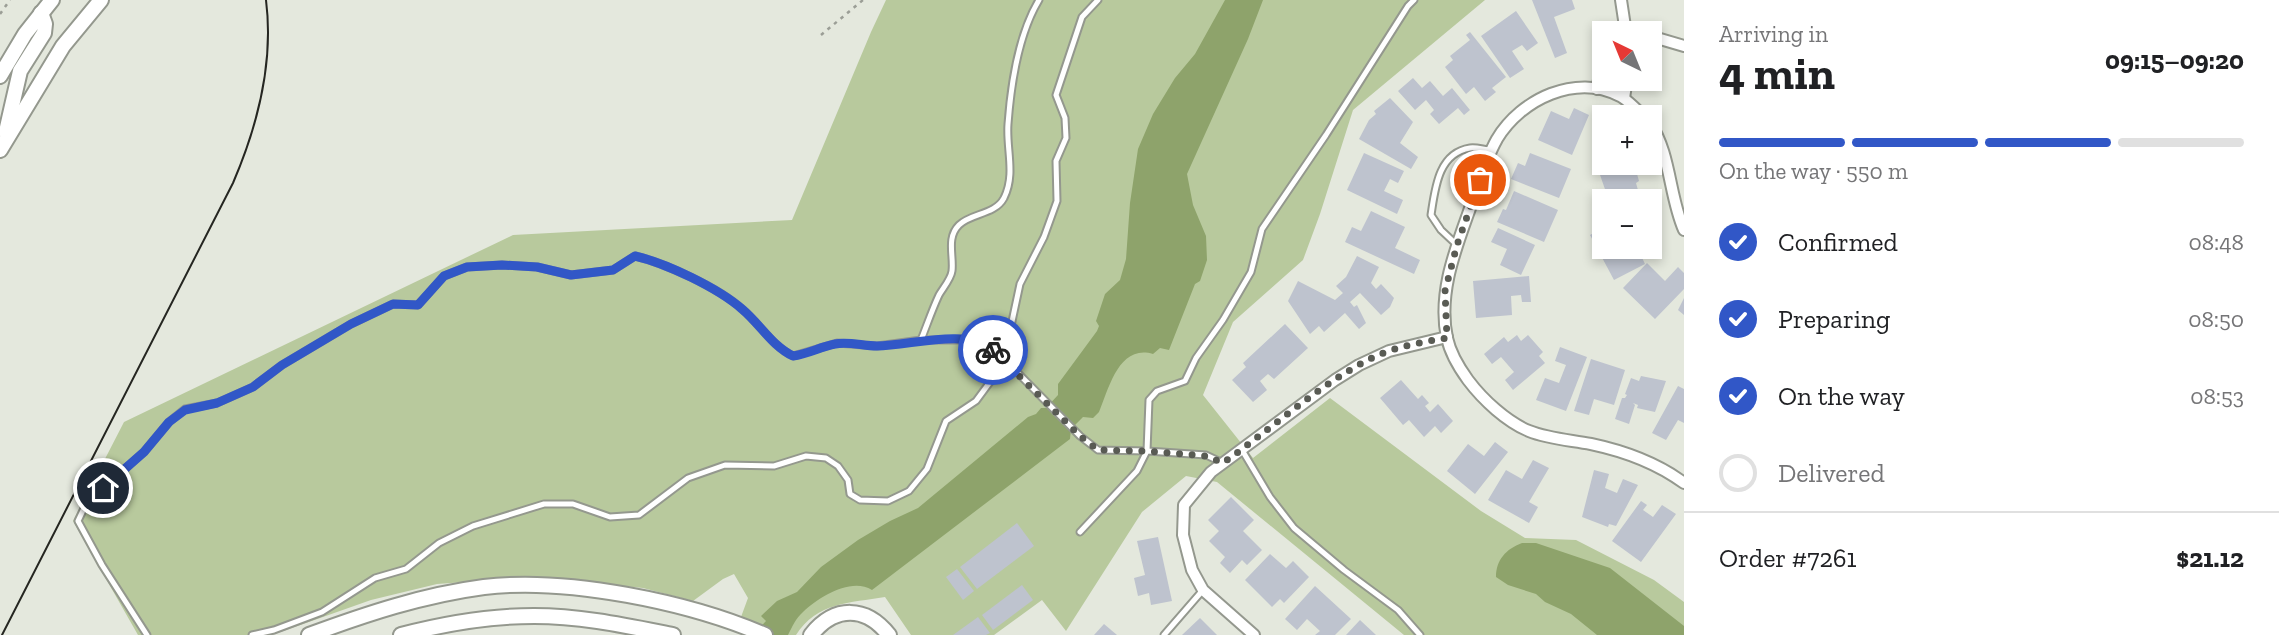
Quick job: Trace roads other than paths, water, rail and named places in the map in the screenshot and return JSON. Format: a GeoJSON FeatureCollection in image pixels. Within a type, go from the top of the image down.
{"type":"FeatureCollection","features":[{"type":"Feature","properties":{"kind":"main road"},"geometry":{"type":"LineString","coordinates":[[0,76],[25,34],[52,0]]}},
{"type":"Feature","properties":{"kind":"main road"},"geometry":{"type":"LineString","coordinates":[[1,148],[63,46],[101,0]]}},
{"type":"Feature","properties":{"kind":"main road"},"geometry":{"type":"LineString","coordinates":[[1,148],[20,71],[44,33],[45,24],[41,13]]}},
{"type":"Feature","properties":{"kind":"main road"},"geometry":{"type":"LineString","coordinates":[[309,635],[395,605],[478,588],[535,585],[653,600],[750,628],[765,635]]}},
{"type":"Feature","properties":{"kind":"main road"},"geometry":{"type":"LineString","coordinates":[[811,635],[825,622],[853,613],[871,617],[890,635]]}},
{"type":"Feature","properties":{"kind":"main road"},"geometry":{"type":"LineString","coordinates":[[401,635],[442,625],[533,616],[587,619],[673,635]]}},
{"type":"Feature","properties":{"kind":"street"},"geometry":{"type":"LineString","coordinates":[[1621,0],[1622,21]]}},
{"type":"Feature","properties":{"kind":"street"},"geometry":{"type":"LineString","coordinates":[[1662,40],[1684,46]]}},
{"type":"Feature","properties":{"kind":"street"},"geometry":{"type":"LineString","coordinates":[[1592,89],[1564,90],[1550,94],[1523,109],[1498,138],[1457,245],[1445,291],[1447,338],[1469,381],[1505,416],[1527,430],[1551,438],[1614,450],[1651,463],[1684,483]]}},
{"type":"Feature","properties":{"kind":"street"},"geometry":{"type":"LineString","coordinates":[[1604,91],[1624,97],[1632,105]]}},
{"type":"Feature","properties":{"kind":"street"},"geometry":{"type":"LineString","coordinates":[[1624,97],[1625,91]]}},
{"type":"Feature","properties":{"kind":"street"},"geometry":{"type":"LineString","coordinates":[[1662,157],[1674,206],[1684,230]]}},
{"type":"Feature","properties":{"kind":"street"},"geometry":{"type":"LineString","coordinates":[[1254,635],[1203,590],[1192,570],[1183,535],[1184,505],[1211,472],[1335,380],[1389,351],[1447,338]]}},
{"type":"Feature","properties":{"kind":"lane"},"geometry":{"type":"LineString","coordinates":[[921,340],[931,312],[952,273],[951,239],[958,226],[970,218],[990,211],[1003,200],[1011,175],[1008,126],[1014,76],[1030,16],[1039,0]]}},
{"type":"Feature","properties":{"kind":"lane"},"geometry":{"type":"LineString","coordinates":[[252,635],[274,630],[321,612],[375,578],[406,569],[439,543],[473,526],[544,505],[573,504],[610,517],[639,515],[688,478],[725,465],[774,466],[806,456],[826,458],[838,466],[848,480],[850,494],[860,500],[888,501],[909,491],[927,469],[946,421],[976,401],[1004,359],[1020,284],[1044,237],[1057,201],[1056,161],[1066,138],[1065,118],[1056,94],[1082,17],[1098,0]]}},
{"type":"Feature","properties":{"kind":"lane"},"geometry":{"type":"LineString","coordinates":[[1080,532],[1138,471],[1147,451],[1149,400],[1157,391],[1185,381],[1196,358],[1223,320],[1251,272],[1262,229],[1414,0]]}},
{"type":"Feature","properties":{"kind":"lane"},"geometry":{"type":"LineString","coordinates":[[1457,245],[1441,230],[1431,215],[1443,164],[1452,154],[1471,148],[1492,150]]}},
{"type":"Feature","properties":{"kind":"lane"},"geometry":{"type":"LineString","coordinates":[[147,635],[102,565],[78,521],[86,504],[144,452],[169,422],[185,410],[217,403],[253,387],[282,365],[351,324],[393,304],[418,305],[444,276],[467,267],[537,267],[571,275],[613,270],[635,256],[654,260],[738,305],[775,344],[793,356],[808,354],[837,343],[877,346],[921,340],[967,340],[988,345],[1080,436],[1098,450],[1206,456],[1223,463]]}},
{"type":"Feature","properties":{"kind":"lane"},"geometry":{"type":"LineString","coordinates":[[1242,450],[1270,497],[1294,528],[1398,610],[1420,635]]}},
{"type":"Feature","properties":{"kind":"lane"},"geometry":{"type":"LineString","coordinates":[[1164,635],[1203,590]]}},
{"type":"Feature","properties":{"kind":"tram line"},"geometry":{"type":"LineString","coordinates":[[2,635],[233,183],[250,139],[262,93],[268,47],[266,0]]}}]}
